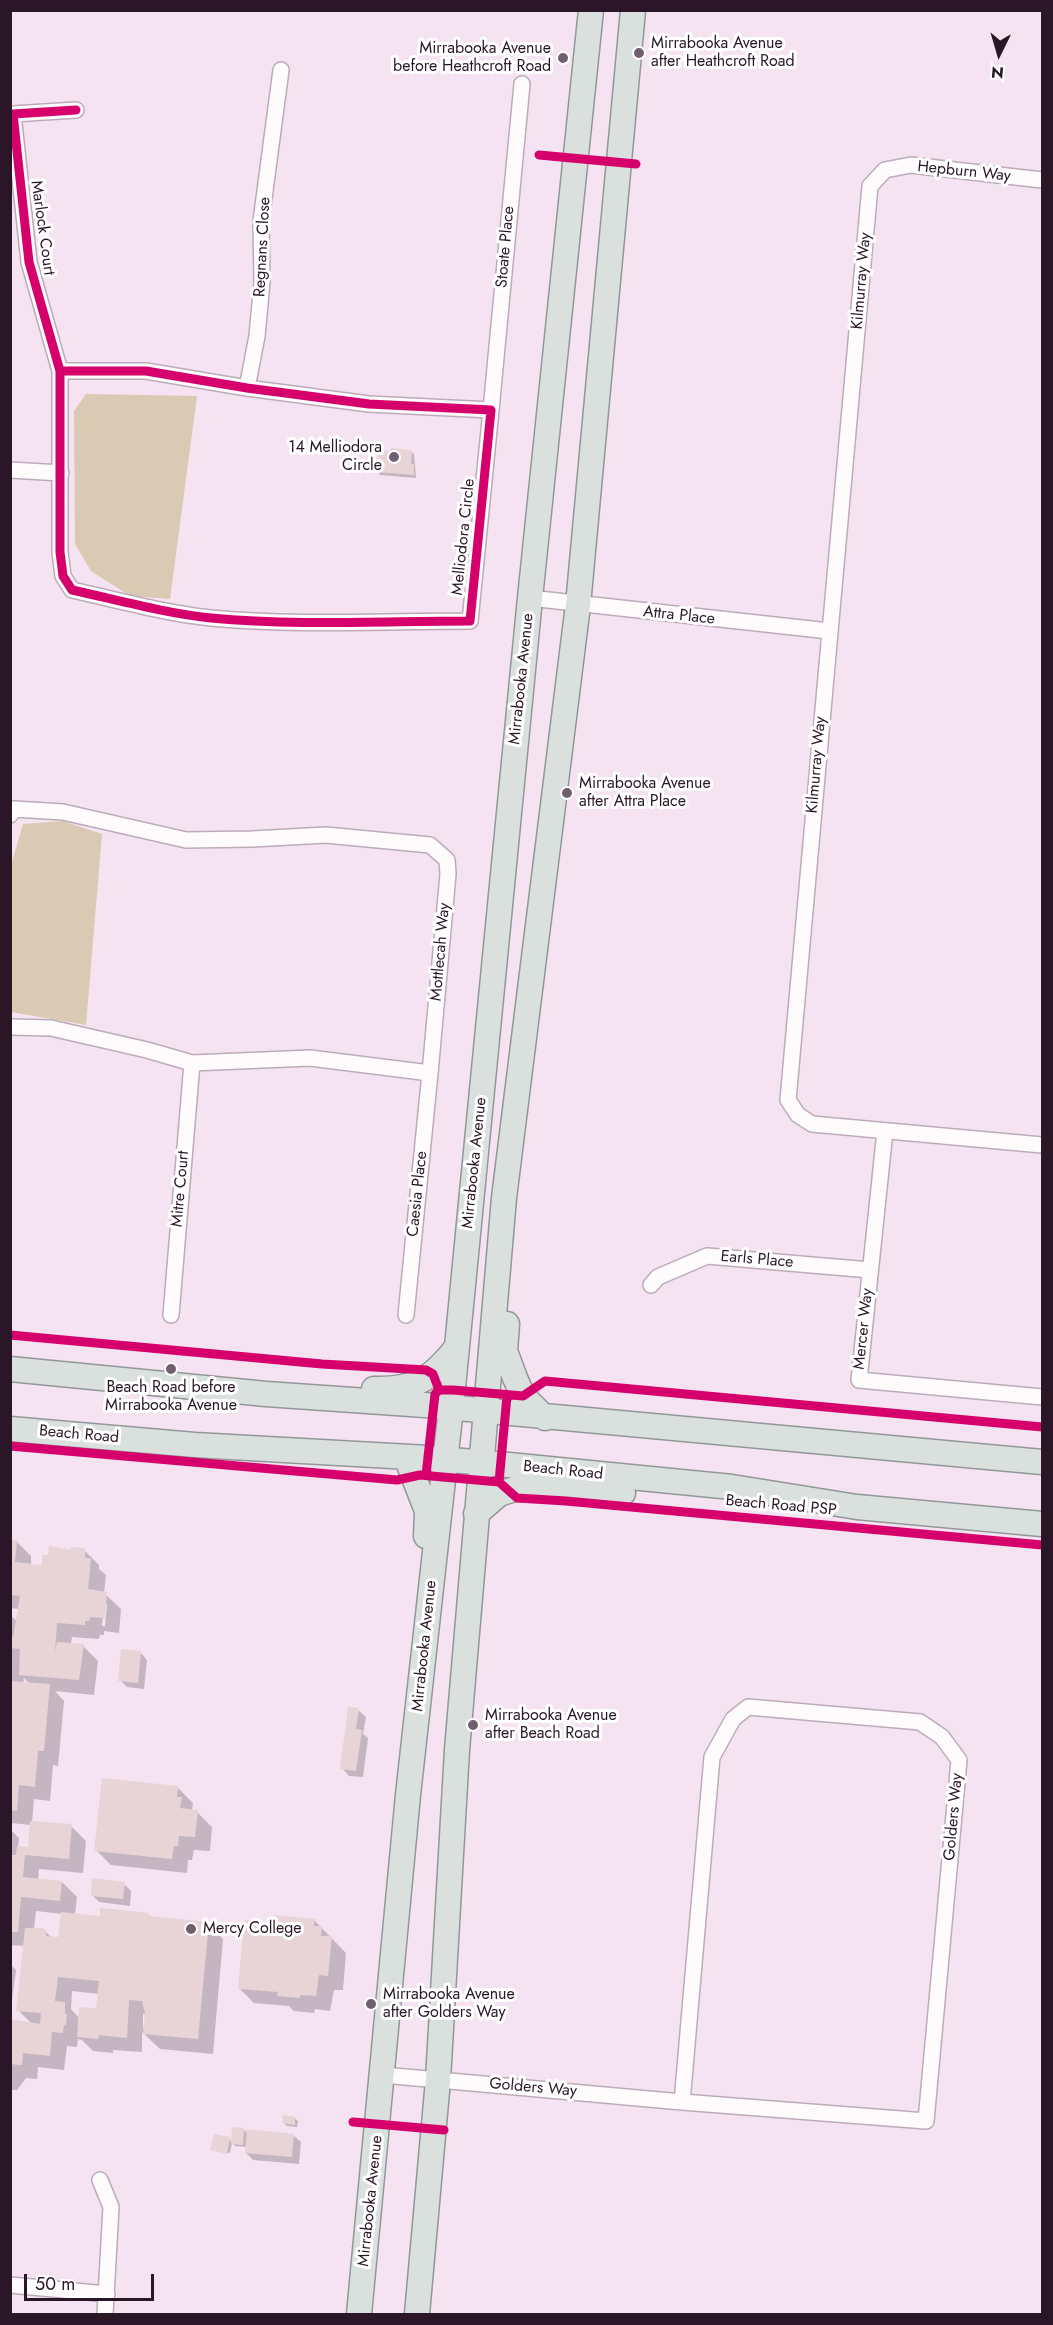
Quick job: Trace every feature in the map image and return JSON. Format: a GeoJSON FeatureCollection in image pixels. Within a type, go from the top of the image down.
{"type":"FeatureCollection","features":[{"type":"Feature","properties":{"kind":"main road","name":"Mirrabooka Avenue"},"geometry":{"type":"LineString","coordinates":[[359,2314],[591,10]]}},
{"type":"Feature","properties":{"kind":"main road","name":"Mirrabooka Avenue"},"geometry":{"type":"LineString","coordinates":[[417,2314],[438,2080],[457,1750],[504,1198],[578,605],[633,10]]}},
{"type":"Feature","properties":{"kind":"main road"},"geometry":{"type":"LineString","coordinates":[[504,1198],[515,1237],[505,1351],[523,1396],[545,1418]]}},
{"type":"Feature","properties":{"kind":"main road"},"geometry":{"type":"LineString","coordinates":[[266,1394],[315,1386],[395,1389],[424,1381],[443,1365],[457,1347]]}},
{"type":"Feature","properties":{"kind":"main road"},"geometry":{"type":"LineString","coordinates":[[10,1369],[266,1394],[451,1408],[1042,1462]]}},
{"type":"Feature","properties":{"kind":"main road","name":"Beach Road"},"geometry":{"type":"LineString","coordinates":[[10,1429],[195,1445],[480,1463],[732,1487],[857,1507],[1042,1524]]}},
{"type":"Feature","properties":{"kind":"main road"},"geometry":{"type":"LineString","coordinates":[[406,1457],[415,1476],[428,1521],[416,1642],[416,1733]]}},
{"type":"Feature","properties":{"kind":"main road"},"geometry":{"type":"LineString","coordinates":[[476,1514],[499,1494],[524,1486],[644,1495],[693,1485]]}},
{"type":"Feature","properties":{"kind":"street","name":"Regnans Close"},"geometry":{"type":"LineString","coordinates":[[247,388],[257,336],[262,282],[261,221],[281,70]]}},
{"type":"Feature","properties":{"kind":"street","name":"Stoate Place"},"geometry":{"type":"LineString","coordinates":[[491,410],[522,84]]}},
{"type":"Feature","properties":{"kind":"street","name":"Marlock Court"},"geometry":{"type":"LineString","coordinates":[[60,371],[29,262],[13,114],[76,110]]}},
{"type":"Feature","properties":{"kind":"street","name":"Hepburn Way"},"geometry":{"type":"LineString","coordinates":[[885,170],[911,165],[1042,180]]}},
{"type":"Feature","properties":{"kind":"street","name":"Kilmurray Way"},"geometry":{"type":"LineString","coordinates":[[885,170],[870,186],[788,1100],[798,1115],[812,1124],[1042,1145]]}},
{"type":"Feature","properties":{"kind":"street"},"geometry":{"type":"LineString","coordinates":[[60,371],[146,371],[247,388],[369,404],[491,410]]}},
{"type":"Feature","properties":{"kind":"street","name":"Melliodora Circle"},"geometry":{"type":"LineString","coordinates":[[60,371],[60,552],[63,576],[72,590],[210,618],[274,621],[471,621],[491,410]]}},
{"type":"Feature","properties":{"kind":"street"},"geometry":{"type":"LineString","coordinates":[[10,470],[61,473]]}},
{"type":"Feature","properties":{"kind":"street","name":"Attra Place"},"geometry":{"type":"LineString","coordinates":[[530,598],[829,631]]}},
{"type":"Feature","properties":{"kind":"street","name":"Mottlecah Way"},"geometry":{"type":"LineString","coordinates":[[10,815],[14,809],[63,812],[186,840],[326,835],[430,845],[447,860],[448,874],[430,1073]]}},
{"type":"Feature","properties":{"kind":"street"},"geometry":{"type":"LineString","coordinates":[[13,1025],[51,1028],[192,1063],[309,1058],[430,1073]]}},
{"type":"Feature","properties":{"kind":"street","name":"Mitre Court"},"geometry":{"type":"LineString","coordinates":[[171,1315],[192,1063]]}},
{"type":"Feature","properties":{"kind":"street","name":"Caesia Place"},"geometry":{"type":"LineString","coordinates":[[406,1315],[430,1073]]}},
{"type":"Feature","properties":{"kind":"street","name":"Mercer Way"},"geometry":{"type":"LineString","coordinates":[[885,1131],[859,1380],[1042,1397]]}},
{"type":"Feature","properties":{"kind":"street","name":"Earls Place"},"geometry":{"type":"LineString","coordinates":[[651,1285],[658,1277],[707,1256],[870,1270]]}},
{"type":"Feature","properties":{"kind":"street","name":"Golders Way"},"geometry":{"type":"LineString","coordinates":[[383,2075],[682,2102],[926,2121],[960,1760],[942,1737],[920,1722],[748,1707],[732,1719],[712,1757],[682,2102]]}},
{"type":"Feature","properties":{"kind":"street"},"geometry":{"type":"LineString","coordinates":[[100,2180],[111,2207],[105,2314]]}},
{"type":"Feature","properties":{"kind":"street"},"geometry":{"type":"LineString","coordinates":[[10,2285],[107,2294]]}},
{"type":"Feature","properties":{"kind":"shaded area"},"geometry":{"type":"Polygon","coordinates":[[[86,394],[197,396],[170,599],[130,596],[91,571],[75,544],[74,411],[86,394]]]}},
{"type":"Feature","properties":{"kind":"shaded area"},"geometry":{"type":"Polygon","coordinates":[[[63,821],[102,834],[86,1025],[11,1012],[11,865],[23,824],[63,821]]]}},
{"type":"Feature","properties":{"kind":"building","name":"14 Melliodora Circle"},"geometry":{"type":"Polygon","coordinates":[[[391,448],[412,450],[411,464],[414,464],[414,475],[376,472],[378,450],[390,451],[391,448]]]}},
{"type":"Feature","properties":{"kind":"building"},"geometry":{"type":"Polygon","coordinates":[[[10,1539],[17,1540],[15,1562],[42,1565],[42,1555],[48,1555],[49,1546],[71,1550],[71,1547],[85,1548],[85,1558],[91,1558],[88,1589],[107,1592],[105,1618],[90,1617],[89,1621],[85,1621],[85,1625],[57,1623],[55,1652],[57,1642],[84,1644],[79,1680],[19,1675],[20,1649],[10,1648],[10,1637],[13,1637],[20,1596],[10,1595],[10,1539]]]}},
{"type":"Feature","properties":{"kind":"building"},"geometry":{"type":"Polygon","coordinates":[[[121,1649],[141,1651],[138,1683],[118,1681],[121,1649]]]}},
{"type":"Feature","properties":{"kind":"building"},"geometry":{"type":"Polygon","coordinates":[[[10,1681],[50,1684],[44,1751],[38,1751],[35,1787],[19,1785],[17,1811],[10,1810],[10,1681]]]}},
{"type":"Feature","properties":{"kind":"building"},"geometry":{"type":"Polygon","coordinates":[[[348,1707],[359,1708],[356,1729],[362,1730],[356,1771],[340,1769],[348,1707]]]}},
{"type":"Feature","properties":{"kind":"building"},"geometry":{"type":"Polygon","coordinates":[[[102,1778],[178,1786],[177,1797],[182,1797],[180,1808],[198,1810],[195,1837],[179,1836],[178,1846],[174,1846],[172,1859],[94,1851],[102,1778]]]}},
{"type":"Feature","properties":{"kind":"building"},"geometry":{"type":"Polygon","coordinates":[[[30,1821],[72,1824],[69,1859],[25,1855],[23,1877],[62,1881],[60,1901],[21,1897],[18,1932],[10,1932],[10,1855],[16,1855],[17,1846],[28,1847],[30,1821]]]}},
{"type":"Feature","properties":{"kind":"building"},"geometry":{"type":"Polygon","coordinates":[[[92,1878],[125,1882],[123,1899],[91,1896],[92,1878]]]}},
{"type":"Feature","properties":{"kind":"building"},"geometry":{"type":"Polygon","coordinates":[[[100,1908],[209,1922],[198,2039],[143,2034],[145,2013],[142,2001],[129,2000],[127,2038],[99,2035],[98,2039],[77,2037],[79,2007],[96,2008],[99,1981],[58,1977],[55,2001],[65,2002],[65,2013],[67,2014],[63,2033],[52,2032],[50,2056],[23,2053],[22,2065],[10,2064],[10,2019],[40,2024],[41,2013],[16,2011],[25,1928],[42,1928],[46,1930],[46,1936],[58,1937],[61,1912],[100,1916],[100,1908]]]}},
{"type":"Feature","properties":{"kind":"building"},"geometry":{"type":"Polygon","coordinates":[[[274,1915],[315,1919],[314,1926],[322,1926],[321,1936],[332,1936],[328,1976],[319,1975],[316,1996],[300,1995],[300,1998],[277,1996],[278,1992],[238,1989],[244,1920],[273,1923],[274,1915]]]}},
{"type":"Feature","properties":{"kind":"building"},"geometry":{"type":"Polygon","coordinates":[[[283,2115],[295,2117],[295,2125],[282,2123],[283,2115]]]}},
{"type":"Feature","properties":{"kind":"building"},"geometry":{"type":"Polygon","coordinates":[[[232,2127],[244,2128],[243,2145],[231,2144],[232,2127]]]}},
{"type":"Feature","properties":{"kind":"building"},"geometry":{"type":"Polygon","coordinates":[[[247,2129],[294,2134],[292,2157],[245,2153],[247,2129]]]}},
{"type":"Feature","properties":{"kind":"building"},"geometry":{"type":"Polygon","coordinates":[[[214,2134],[230,2137],[227,2154],[210,2150],[214,2134]]]}},
{"type":"Feature","properties":{"kind":"cycle path"},"geometry":{"type":"LineString","coordinates":[[60,371],[146,371],[247,388],[369,404],[491,410],[470,621],[308,622],[211,618],[158,610],[72,590],[63,576],[60,552],[60,371],[29,262],[13,114],[76,110]]}},
{"type":"Feature","properties":{"kind":"cycle path"},"geometry":{"type":"LineString","coordinates":[[539,155],[636,164]]}},
{"type":"Feature","properties":{"kind":"cycle path"},"geometry":{"type":"LineString","coordinates":[[10,1335],[322,1364],[426,1370],[433,1374],[439,1390],[435,1394],[426,1475]]}},
{"type":"Feature","properties":{"kind":"cycle path"},"geometry":{"type":"LineString","coordinates":[[439,1390],[523,1396],[545,1381],[1042,1427]]}},
{"type":"Feature","properties":{"kind":"cycle path"},"geometry":{"type":"LineString","coordinates":[[499,1482],[507,1396]]}},
{"type":"Feature","properties":{"kind":"cycle path","name":"Beach Road PSP"},"geometry":{"type":"LineString","coordinates":[[10,1446],[397,1480],[420,1475],[499,1482],[517,1498],[1042,1545]]}},
{"type":"Feature","properties":{"kind":"cycle path"},"geometry":{"type":"LineString","coordinates":[[353,2122],[444,2130]]}},
{"type":"Feature","properties":{"kind":"place","name":"Mirrabooka Avenue after Heathcroft Road"},"geometry":{"type":"Point","coordinates":[639,53]}},
{"type":"Feature","properties":{"kind":"place","name":"Mirrabooka Avenue before Heathcroft Road"},"geometry":{"type":"Point","coordinates":[563,58]}},
{"type":"Feature","properties":{"kind":"place","name":"14 Melliodora Circle"},"geometry":{"type":"Point","coordinates":[394,457]}},
{"type":"Feature","properties":{"kind":"place","name":"Mirrabooka Avenue after Attra Place"},"geometry":{"type":"Point","coordinates":[567,793]}},
{"type":"Feature","properties":{"kind":"place","name":"Beach Road before Mirrabooka Avenue"},"geometry":{"type":"Point","coordinates":[171,1369]}},
{"type":"Feature","properties":{"kind":"place","name":"Mirrabooka Avenue after Beach Road"},"geometry":{"type":"Point","coordinates":[473,1725]}},
{"type":"Feature","properties":{"kind":"place","name":"Mercy College"},"geometry":{"type":"Point","coordinates":[191,1929]}},
{"type":"Feature","properties":{"kind":"place","name":"Mirrabooka Avenue after Golders Way"},"geometry":{"type":"Point","coordinates":[371,2004]}}]}
